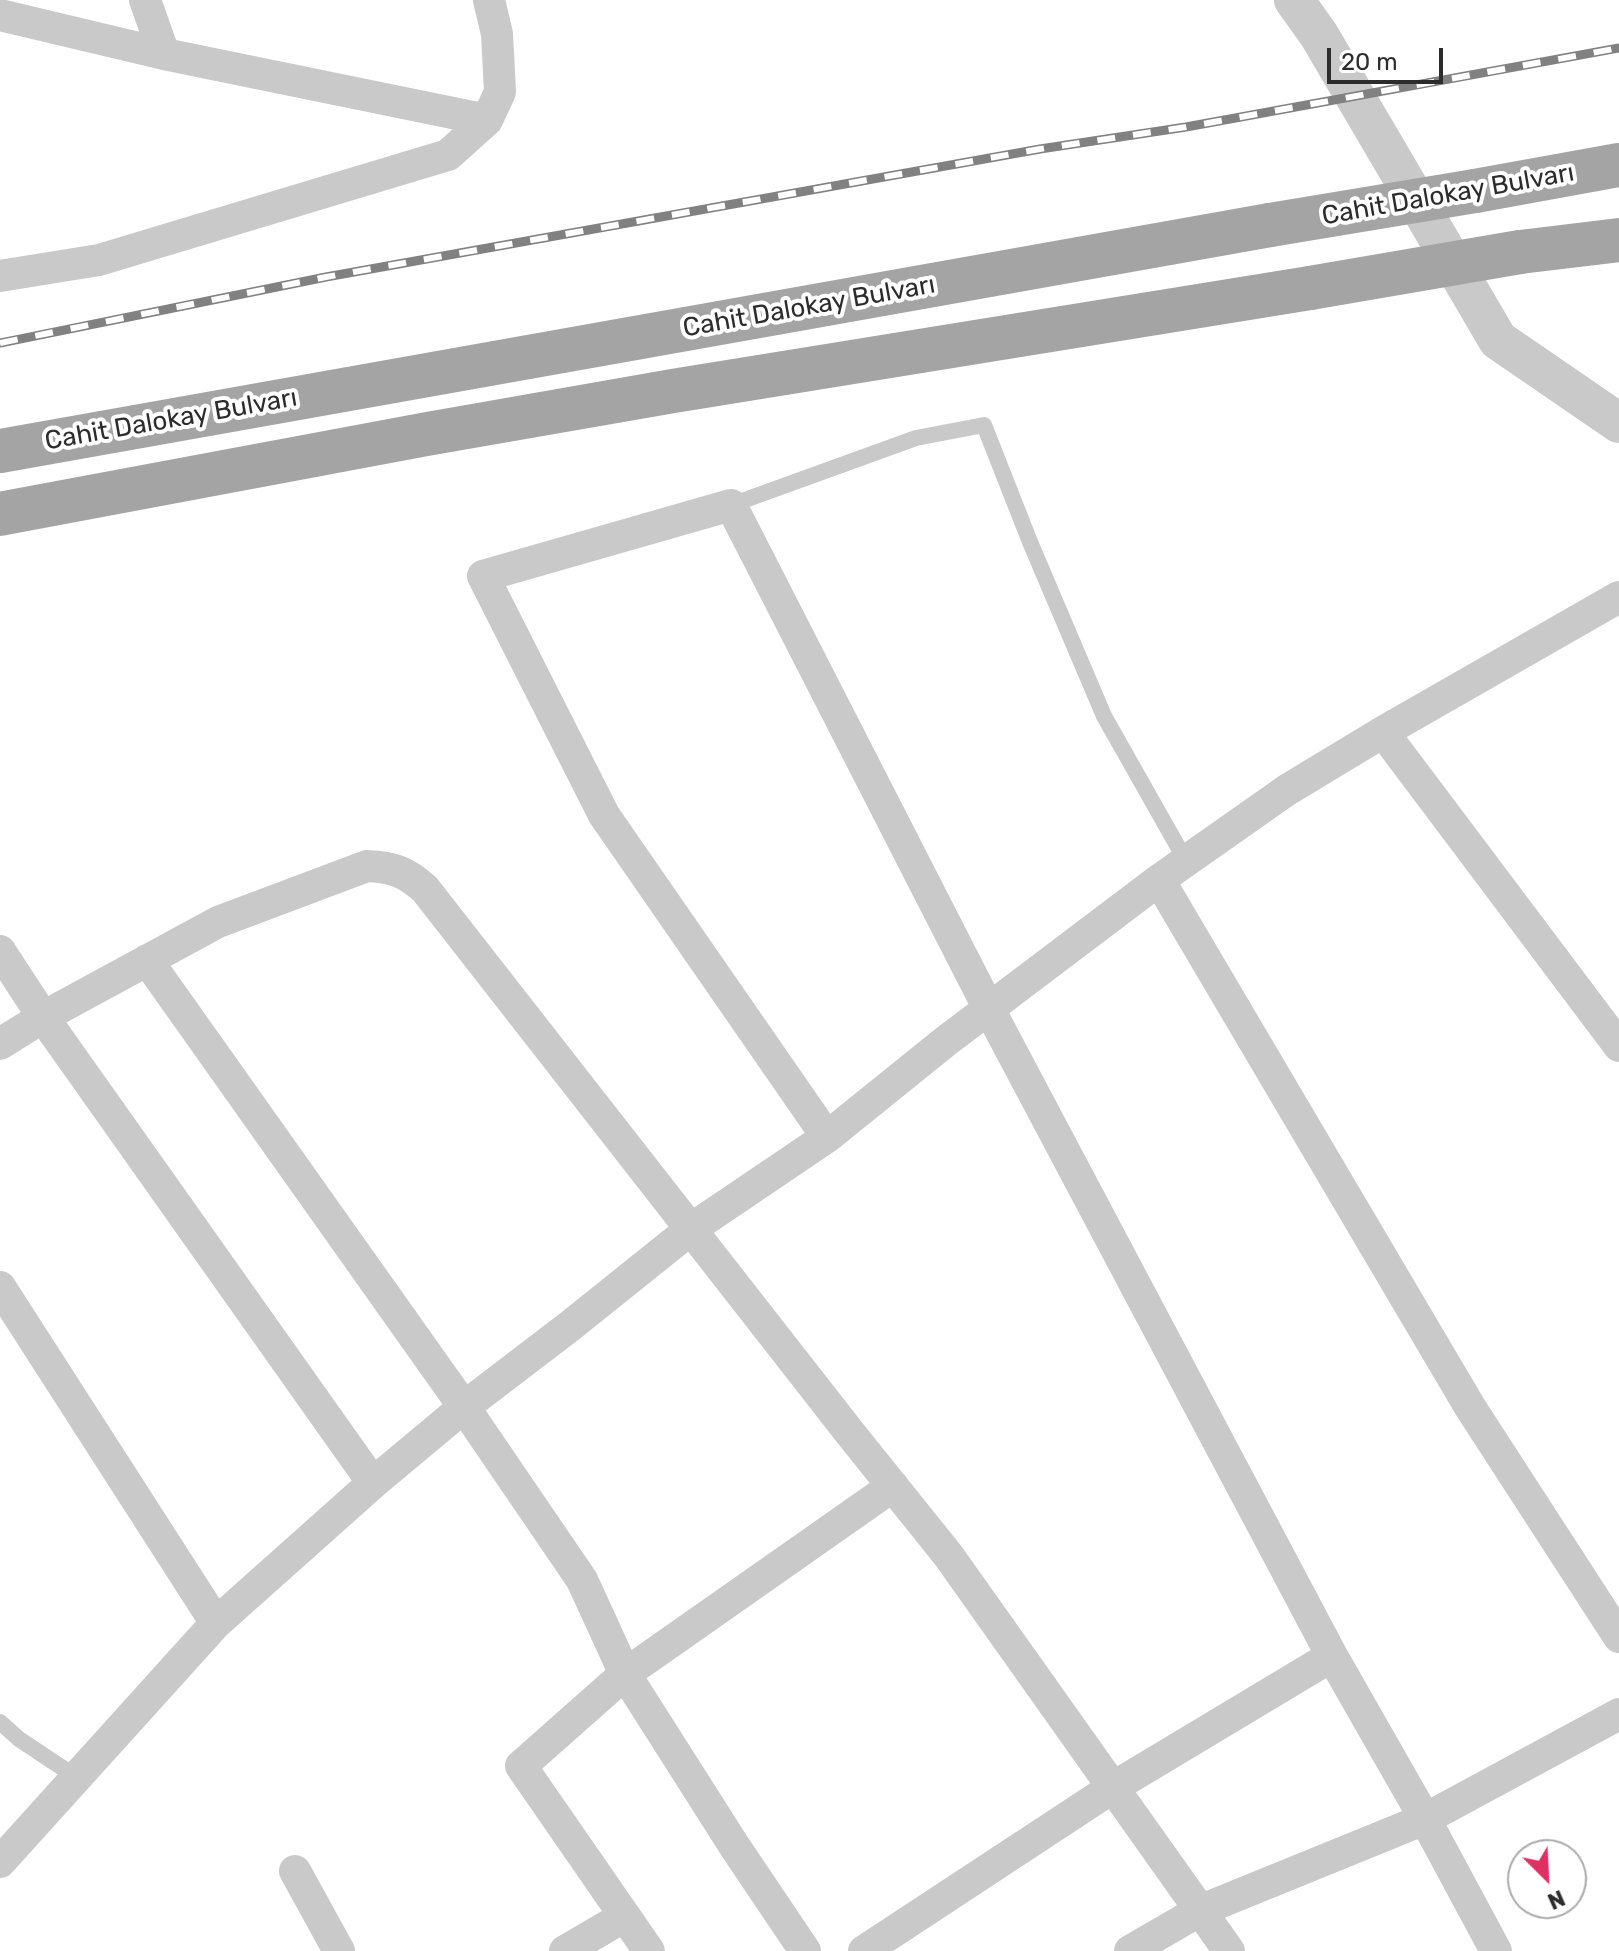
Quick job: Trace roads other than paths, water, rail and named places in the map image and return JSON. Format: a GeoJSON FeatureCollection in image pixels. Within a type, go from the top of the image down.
{"type":"FeatureCollection","features":[{"type":"Feature","properties":{"kind":"main road","name":"Cahit Dalokay Bulvarı"},"geometry":{"type":"LineString","coordinates":[[0,451],[1619,165]]}},
{"type":"Feature","properties":{"kind":"main road"},"geometry":{"type":"LineString","coordinates":[[0,514],[673,391],[1520,252],[1619,240]]}},
{"type":"Feature","properties":{"kind":"street"},"geometry":{"type":"LineString","coordinates":[[145,0],[164,54]]}},
{"type":"Feature","properties":{"kind":"street"},"geometry":{"type":"LineString","coordinates":[[0,276],[99,260],[448,155],[487,120],[500,92],[497,34],[489,0]]}},
{"type":"Feature","properties":{"kind":"street"},"geometry":{"type":"LineString","coordinates":[[1294,0],[1319,35],[1498,340],[1616,419]]}},
{"type":"Feature","properties":{"kind":"street"},"geometry":{"type":"LineString","coordinates":[[0,15],[164,54],[487,120]]}},
{"type":"Feature","properties":{"kind":"street"},"geometry":{"type":"LineString","coordinates":[[827,1137],[604,815],[483,576],[731,505],[989,1009],[1332,1656],[1496,1951]]}},
{"type":"Feature","properties":{"kind":"street"},"geometry":{"type":"LineString","coordinates":[[0,1862],[216,1623],[373,1483],[464,1407],[691,1229],[827,1137],[946,1041],[1159,880],[1287,790],[1619,597]]}},
{"type":"Feature","properties":{"kind":"street"},"geometry":{"type":"LineString","coordinates":[[1383,732],[1619,1046]]}},
{"type":"Feature","properties":{"kind":"street"},"geometry":{"type":"LineString","coordinates":[[0,1044],[43,1017],[218,922],[367,866],[388,867],[413,879],[425,889],[948,1555],[1229,1951]]}},
{"type":"Feature","properties":{"kind":"street"},"geometry":{"type":"LineString","coordinates":[[1159,880],[1470,1407],[1619,1637]]}},
{"type":"Feature","properties":{"kind":"street"},"geometry":{"type":"LineString","coordinates":[[0,951],[43,1017],[373,1483]]}},
{"type":"Feature","properties":{"kind":"street"},"geometry":{"type":"LineString","coordinates":[[147,960],[464,1407],[582,1580],[625,1674],[805,1951]]}},
{"type":"Feature","properties":{"kind":"street"},"geometry":{"type":"LineString","coordinates":[[0,1287],[216,1623]]}},
{"type":"Feature","properties":{"kind":"street"},"geometry":{"type":"LineString","coordinates":[[649,1951],[521,1766],[625,1674],[893,1486]]}},
{"type":"Feature","properties":{"kind":"street"},"geometry":{"type":"LineString","coordinates":[[864,1951],[1112,1788],[1332,1656]]}},
{"type":"Feature","properties":{"kind":"street"},"geometry":{"type":"LineString","coordinates":[[1130,1951],[1199,1911],[1425,1819],[1619,1714]]}},
{"type":"Feature","properties":{"kind":"street"},"geometry":{"type":"LineString","coordinates":[[295,1871],[339,1951]]}},
{"type":"Feature","properties":{"kind":"street"},"geometry":{"type":"LineString","coordinates":[[565,1951],[625,1916]]}},
{"type":"Feature","properties":{"kind":"lane"},"geometry":{"type":"LineString","coordinates":[[731,505],[916,438],[984,425],[1104,716],[1186,861]]}},
{"type":"Feature","properties":{"kind":"lane"},"geometry":{"type":"LineString","coordinates":[[0,1722],[19,1739],[76,1777]]}},
{"type":"Feature","properties":{"kind":"railway"},"geometry":{"type":"LineString","coordinates":[[0,343],[326,277],[1619,48]]}}]}
